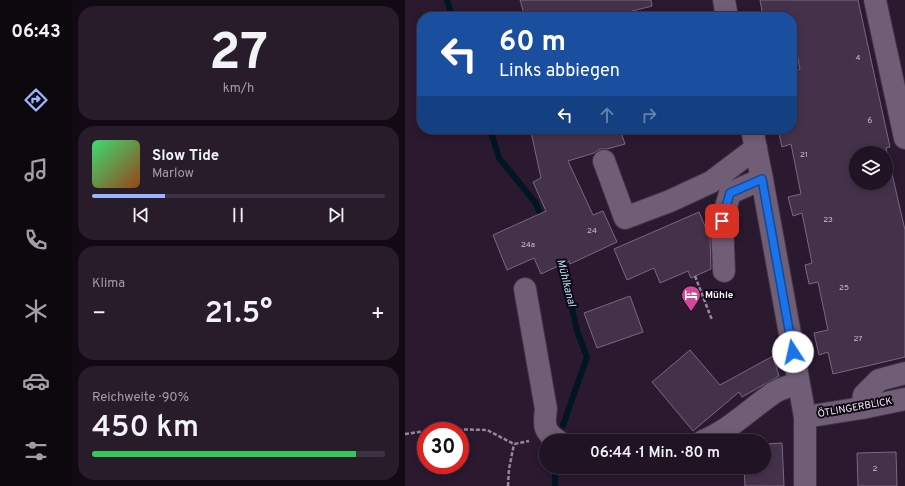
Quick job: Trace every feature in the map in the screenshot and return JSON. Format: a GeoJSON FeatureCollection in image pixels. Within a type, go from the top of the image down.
{"type":"FeatureCollection","features":[{"type":"Feature","properties":{"kind":"street"},"geometry":{"type":"LineString","coordinates":[[724,0],[726,12]]}},
{"type":"Feature","properties":{"kind":"street"},"geometry":{"type":"LineString","coordinates":[[875,0],[905,138]]}},
{"type":"Feature","properties":{"kind":"street"},"geometry":{"type":"LineString","coordinates":[[604,161],[625,218],[670,201],[711,182],[754,139]]}},
{"type":"Feature","properties":{"kind":"street"},"geometry":{"type":"LineString","coordinates":[[754,139],[805,416],[805,486]]}},
{"type":"Feature","properties":{"kind":"street"},"geometry":{"type":"LineString","coordinates":[[724,271],[722,221],[730,193],[762,179]]}},
{"type":"Feature","properties":{"kind":"street"},"geometry":{"type":"LineString","coordinates":[[525,288],[545,409],[544,425],[551,434]]}},
{"type":"Feature","properties":{"kind":"street"},"geometry":{"type":"LineString","coordinates":[[862,408],[864,395],[879,380],[905,373]]}},
{"type":"Feature","properties":{"kind":"street"},"geometry":{"type":"LineString","coordinates":[[717,434],[777,391],[798,384]]}},
{"type":"Feature","properties":{"kind":"street","name":"ÖTLINGERBLICK"},"geometry":{"type":"LineString","coordinates":[[805,416],[862,408],[905,399]]}},
{"type":"Feature","properties":{"kind":"path"},"geometry":{"type":"LineString","coordinates":[[695,276],[712,320]]}},
{"type":"Feature","properties":{"kind":"path"},"geometry":{"type":"LineString","coordinates":[[469,430],[487,430],[514,444],[539,440]]}},
{"type":"Feature","properties":{"kind":"path"},"geometry":{"type":"LineString","coordinates":[[405,434],[417,432]]}},
{"type":"Feature","properties":{"kind":"path"},"geometry":{"type":"LineString","coordinates":[[508,486],[509,469],[514,444]]}},
{"type":"Feature","properties":{"kind":"building"},"geometry":{"type":"Polygon","coordinates":[[[520,0],[651,0],[652,6],[629,12],[524,12],[520,0]]]}},
{"type":"Feature","properties":{"kind":"building"},"geometry":{"type":"Polygon","coordinates":[[[760,0],[858,0],[890,146],[849,146],[849,190],[893,190],[893,178],[905,230],[905,357],[833,374],[828,352],[819,355],[814,333],[828,330],[818,282],[809,284],[805,265],[812,263],[802,213],[793,216],[788,197],[801,194],[791,144],[782,147],[779,134],[797,134],[797,70],[800,69],[797,54],[797,12],[762,12],[760,0]]]}},
{"type":"Feature","properties":{"kind":"building"},"geometry":{"type":"Polygon","coordinates":[[[531,134],[622,134],[625,144],[607,149],[600,149],[594,153],[568,161],[593,215],[603,211],[617,242],[570,264],[569,261],[541,274],[534,258],[507,270],[493,235],[546,211],[533,182],[541,178],[531,134]]]}},
{"type":"Feature","properties":{"kind":"building"},"geometry":{"type":"Polygon","coordinates":[[[699,212],[710,238],[711,269],[691,278],[688,271],[660,283],[654,268],[627,280],[614,249],[699,212]]]}},
{"type":"Feature","properties":{"kind":"building"},"geometry":{"type":"Polygon","coordinates":[[[630,296],[643,332],[597,348],[584,313],[630,296]]]}},
{"type":"Feature","properties":{"kind":"building"},"geometry":{"type":"Polygon","coordinates":[[[690,350],[720,385],[773,356],[779,376],[742,397],[739,392],[693,431],[652,382],[690,350]]]}},
{"type":"Feature","properties":{"kind":"building"},"geometry":{"type":"Polygon","coordinates":[[[782,443],[784,486],[745,486],[744,474],[771,474],[771,444],[782,443]]]}},
{"type":"Feature","properties":{"kind":"building"},"geometry":{"type":"Polygon","coordinates":[[[896,452],[897,486],[858,486],[857,453],[896,452]]]}},
{"type":"Feature","properties":{"kind":"waterway","name":"Mühlkanal"},"geometry":{"type":"LineString","coordinates":[[447,0],[451,12]]}},
{"type":"Feature","properties":{"kind":"waterway","name":"Mühlkanal"},"geometry":{"type":"LineString","coordinates":[[492,134],[499,158],[535,202],[543,220]]}},
{"type":"Feature","properties":{"kind":"waterway","name":"Mühlkanal"},"geometry":{"type":"LineString","coordinates":[[560,257],[577,331],[587,357],[563,425]]}},
{"type":"Feature","properties":{"kind":"waterway","name":"Mühlkanal"},"geometry":{"type":"LineString","coordinates":[[555,474],[555,486]]}},
{"type":"Feature","properties":{"kind":"place","name":"Mühle"},"geometry":{"type":"Point","coordinates":[691,312]}},
{"type":"Feature","properties":{"kind":"route"},"geometry":{"type":"LineString","coordinates":[[722,221],[730,193],[762,179],[793,352]]}}]}
